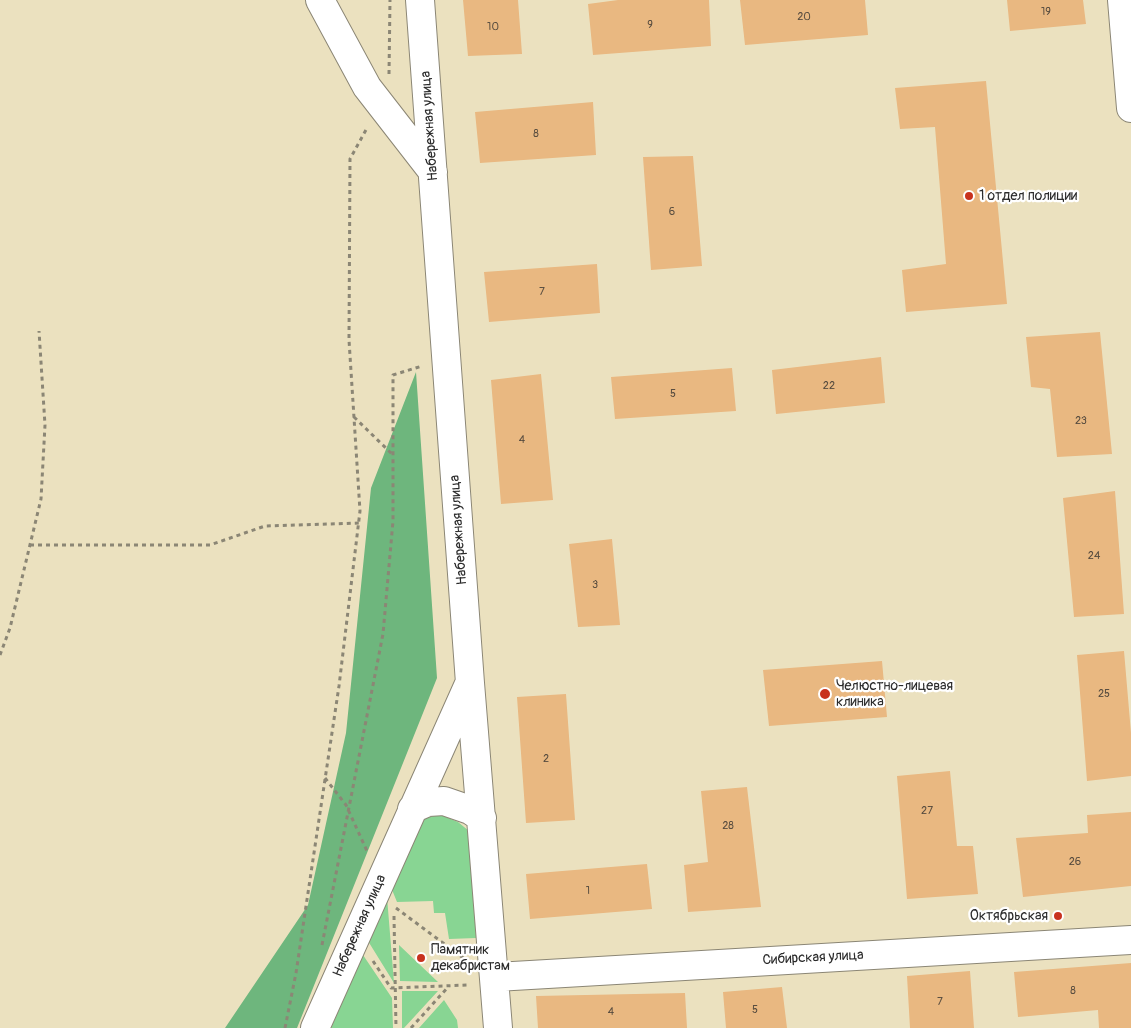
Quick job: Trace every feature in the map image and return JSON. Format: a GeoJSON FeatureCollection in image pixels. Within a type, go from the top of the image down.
{"type":"FeatureCollection","features":[{"type":"Feature","properties":{"kind":"street"},"geometry":{"type":"LineString","coordinates":[[320,0],[367,87],[433,172]]}},
{"type":"Feature","properties":{"kind":"street","name":"Набережная улица"},"geometry":{"type":"LineString","coordinates":[[315,1028],[470,683],[420,0]]}},
{"type":"Feature","properties":{"kind":"street"},"geometry":{"type":"LineString","coordinates":[[1122,0],[1131,108]]}},
{"type":"Feature","properties":{"kind":"street"},"geometry":{"type":"LineString","coordinates":[[470,683],[496,977],[498,1028]]}},
{"type":"Feature","properties":{"kind":"street"},"geometry":{"type":"LineString","coordinates":[[412,809],[428,802],[444,801],[470,810],[482,818]]}},
{"type":"Feature","properties":{"kind":"street","name":"Сибирская улица"},"geometry":{"type":"LineString","coordinates":[[496,977],[1131,940]]}},
{"type":"Feature","properties":{"kind":"path"},"geometry":{"type":"LineString","coordinates":[[285,1028],[296,973],[339,686],[360,511],[350,340],[350,159],[380,105],[391,69],[390,0]]}},
{"type":"Feature","properties":{"kind":"path"},"geometry":{"type":"LineString","coordinates":[[0,655],[10,628],[41,499],[45,425],[39,331]]}},
{"type":"Feature","properties":{"kind":"path"},"geometry":{"type":"LineString","coordinates":[[321,950],[383,634],[393,521],[393,375],[447,359]]}},
{"type":"Feature","properties":{"kind":"path"},"geometry":{"type":"LineString","coordinates":[[354,417],[393,454]]}},
{"type":"Feature","properties":{"kind":"path"},"geometry":{"type":"LineString","coordinates":[[30,546],[210,545],[265,526],[359,523]]}},
{"type":"Feature","properties":{"kind":"path"},"geometry":{"type":"LineString","coordinates":[[393,906],[466,958],[467,967]]}},
{"type":"Feature","properties":{"kind":"path"},"geometry":{"type":"LineString","coordinates":[[368,953],[391,988],[468,985],[468,976]]}},
{"type":"Feature","properties":{"kind":"path"},"geometry":{"type":"LineString","coordinates":[[411,1028],[450,985]]}},
{"type":"Feature","properties":{"kind":"green space"},"geometry":{"type":"Polygon","coordinates":[[[416,372],[437,678],[297,1028],[225,1028],[308,905],[346,733],[371,488],[416,372]]]}},
{"type":"Feature","properties":{"kind":"green space"},"geometry":{"type":"Polygon","coordinates":[[[441,815],[458,822],[469,831],[476,938],[449,939],[445,913],[434,913],[433,901],[397,902],[388,880],[419,818],[441,815]]]}},
{"type":"Feature","properties":{"kind":"green space"},"geometry":{"type":"Polygon","coordinates":[[[387,897],[394,983],[368,941],[387,897]]]}},
{"type":"Feature","properties":{"kind":"green space"},"geometry":{"type":"Polygon","coordinates":[[[399,945],[438,982],[400,981],[399,945]]]}},
{"type":"Feature","properties":{"kind":"green space"},"geometry":{"type":"Polygon","coordinates":[[[363,955],[392,998],[393,1028],[331,1028],[363,955]]]}},
{"type":"Feature","properties":{"kind":"green space"},"geometry":{"type":"Polygon","coordinates":[[[402,991],[438,991],[404,1028],[402,1028],[402,991]]]}},
{"type":"Feature","properties":{"kind":"green space"},"geometry":{"type":"Polygon","coordinates":[[[444,1000],[457,1020],[458,1028],[419,1028],[444,1000]]]}},
{"type":"Feature","properties":{"kind":"building"},"geometry":{"type":"Polygon","coordinates":[[[463,0],[518,0],[522,54],[468,56],[463,0]]]}},
{"type":"Feature","properties":{"kind":"building"},"geometry":{"type":"Polygon","coordinates":[[[618,0],[709,0],[711,46],[593,55],[588,4],[618,0]]]}},
{"type":"Feature","properties":{"kind":"building"},"geometry":{"type":"Polygon","coordinates":[[[740,0],[865,0],[868,35],[745,45],[740,0]]]}},
{"type":"Feature","properties":{"kind":"building"},"geometry":{"type":"Polygon","coordinates":[[[1007,0],[1083,0],[1086,24],[1010,31],[1007,0]]]}},
{"type":"Feature","properties":{"kind":"building","name":"1 отдел полиции"},"geometry":{"type":"Polygon","coordinates":[[[986,81],[1007,304],[906,312],[902,270],[946,264],[935,127],[900,129],[895,88],[986,81]]]}},
{"type":"Feature","properties":{"kind":"building"},"geometry":{"type":"Polygon","coordinates":[[[593,102],[596,155],[480,163],[475,112],[593,102]]]}},
{"type":"Feature","properties":{"kind":"building"},"geometry":{"type":"Polygon","coordinates":[[[693,156],[702,266],[651,270],[643,157],[693,156]]]}},
{"type":"Feature","properties":{"kind":"building"},"geometry":{"type":"Polygon","coordinates":[[[597,264],[600,313],[489,322],[484,272],[597,264]]]}},
{"type":"Feature","properties":{"kind":"building"},"geometry":{"type":"Polygon","coordinates":[[[1100,332],[1112,454],[1057,457],[1050,389],[1031,387],[1026,337],[1100,332]]]}},
{"type":"Feature","properties":{"kind":"building"},"geometry":{"type":"Polygon","coordinates":[[[881,357],[885,403],[776,414],[772,370],[881,357]]]}},
{"type":"Feature","properties":{"kind":"building"},"geometry":{"type":"Polygon","coordinates":[[[732,368],[736,411],[615,419],[611,377],[732,368]]]}},
{"type":"Feature","properties":{"kind":"building"},"geometry":{"type":"Polygon","coordinates":[[[541,374],[553,500],[501,504],[491,380],[541,374]]]}},
{"type":"Feature","properties":{"kind":"building"},"geometry":{"type":"Polygon","coordinates":[[[1115,491],[1124,614],[1074,617],[1063,498],[1115,491]]]}},
{"type":"Feature","properties":{"kind":"building"},"geometry":{"type":"Polygon","coordinates":[[[612,539],[620,625],[578,627],[569,544],[612,539]]]}},
{"type":"Feature","properties":{"kind":"building"},"geometry":{"type":"Polygon","coordinates":[[[1124,651],[1131,733],[1131,776],[1087,781],[1077,655],[1124,651]]]}},
{"type":"Feature","properties":{"kind":"building","name":"Челюстно-лицевая клиника"},"geometry":{"type":"Polygon","coordinates":[[[882,661],[887,717],[769,726],[763,670],[882,661]]]}},
{"type":"Feature","properties":{"kind":"building"},"geometry":{"type":"Polygon","coordinates":[[[566,694],[575,820],[526,823],[517,697],[566,694]]]}},
{"type":"Feature","properties":{"kind":"building"},"geometry":{"type":"Polygon","coordinates":[[[950,771],[957,846],[973,846],[978,894],[907,899],[897,776],[950,771]]]}},
{"type":"Feature","properties":{"kind":"building"},"geometry":{"type":"Polygon","coordinates":[[[747,787],[761,907],[688,912],[684,865],[708,862],[701,791],[747,787]]]}},
{"type":"Feature","properties":{"kind":"building"},"geometry":{"type":"Polygon","coordinates":[[[1131,812],[1131,886],[1023,897],[1016,838],[1088,833],[1087,815],[1131,812]]]}},
{"type":"Feature","properties":{"kind":"building"},"geometry":{"type":"Polygon","coordinates":[[[647,864],[652,909],[530,919],[526,874],[647,864]]]}},
{"type":"Feature","properties":{"kind":"building"},"geometry":{"type":"Polygon","coordinates":[[[1131,963],[1131,1028],[1099,1028],[1098,1010],[1018,1017],[1014,972],[1131,963]]]}},
{"type":"Feature","properties":{"kind":"building"},"geometry":{"type":"Polygon","coordinates":[[[970,971],[974,1028],[910,1028],[907,976],[970,971]]]}},
{"type":"Feature","properties":{"kind":"building"},"geometry":{"type":"Polygon","coordinates":[[[782,987],[787,1028],[726,1028],[723,992],[782,987]]]}},
{"type":"Feature","properties":{"kind":"building"},"geometry":{"type":"Polygon","coordinates":[[[685,993],[687,1028],[538,1028],[536,996],[685,993]]]}},
{"type":"Feature","properties":{"kind":"place","name":"1 отдел полиции"},"geometry":{"type":"Point","coordinates":[969,196]}},
{"type":"Feature","properties":{"kind":"place","name":"Челюстно-лицевая клиника"},"geometry":{"type":"Point","coordinates":[825,694]}},
{"type":"Feature","properties":{"kind":"place","name":"Октябрьская"},"geometry":{"type":"Point","coordinates":[1058,916]}},
{"type":"Feature","properties":{"kind":"place","name":"Памятник декабристам"},"geometry":{"type":"Point","coordinates":[421,958]}}]}
